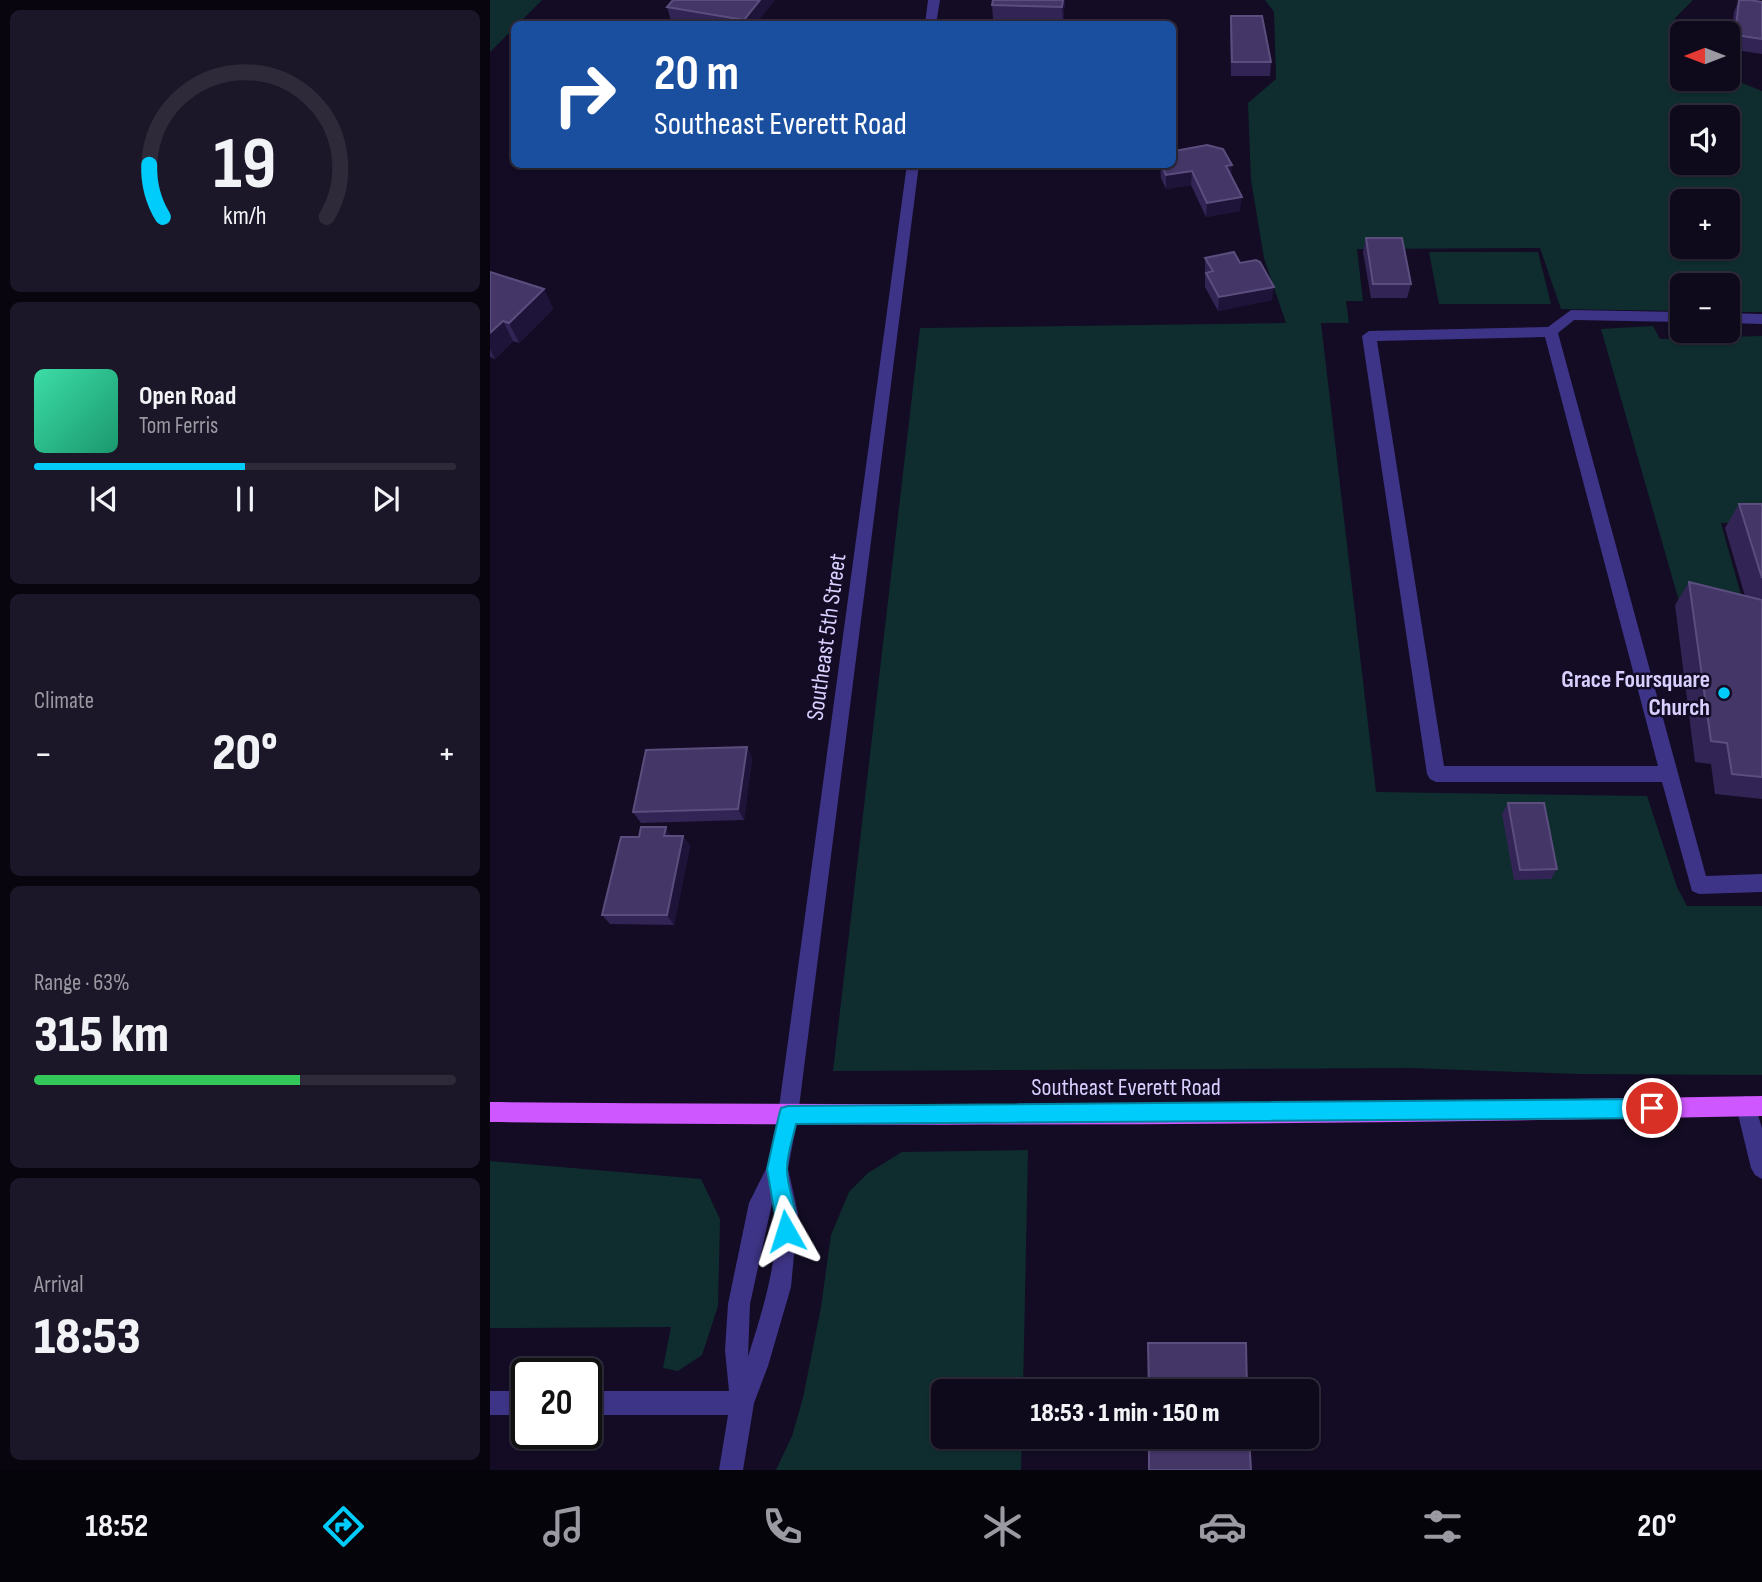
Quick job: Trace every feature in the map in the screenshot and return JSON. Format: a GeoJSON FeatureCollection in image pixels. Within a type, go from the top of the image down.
{"type":"FeatureCollection","features":[{"type":"Feature","properties":{"kind":"main road","name":"Southeast Everett Road"},"geometry":{"type":"LineString","coordinates":[[490,1112],[788,1115],[1514,1111],[1754,1106]]}},
{"type":"Feature","properties":{"kind":"street"},"geometry":{"type":"LineString","coordinates":[[931,21],[934,0]]}},
{"type":"Feature","properties":{"kind":"street","name":"Southeast 5th Street"},"geometry":{"type":"LineString","coordinates":[[777,1169],[788,1115],[912,168]]}},
{"type":"Feature","properties":{"kind":"street"},"geometry":{"type":"LineString","coordinates":[[1669,774],[1436,774],[1368,336],[1551,332],[1571,315],[1670,317]]}},
{"type":"Feature","properties":{"kind":"street"},"geometry":{"type":"LineString","coordinates":[[1740,318],[1762,319]]}},
{"type":"Feature","properties":{"kind":"street"},"geometry":{"type":"LineString","coordinates":[[1551,332],[1699,885],[1762,883]]}},
{"type":"Feature","properties":{"kind":"street"},"geometry":{"type":"LineString","coordinates":[[1754,1106],[1762,1168]]}},
{"type":"Feature","properties":{"kind":"street"},"geometry":{"type":"LineString","coordinates":[[742,1403],[736,1350],[738,1304],[760,1203],[777,1169]]}},
{"type":"Feature","properties":{"kind":"street"},"geometry":{"type":"LineString","coordinates":[[731,1470],[742,1403],[757,1366],[780,1287],[787,1213],[777,1169]]}},
{"type":"Feature","properties":{"kind":"street"},"geometry":{"type":"LineString","coordinates":[[490,1403],[511,1403]]}},
{"type":"Feature","properties":{"kind":"street"},"geometry":{"type":"LineString","coordinates":[[602,1403],[742,1403]]}},
{"type":"Feature","properties":{"kind":"green space"},"geometry":{"type":"Polygon","coordinates":[[[490,0],[542,0],[521,21],[511,21],[511,31],[490,52],[490,0]]]}},
{"type":"Feature","properties":{"kind":"green space"},"geometry":{"type":"Polygon","coordinates":[[[1265,0],[1693,0],[1675,18],[1676,21],[1670,21],[1670,91],[1740,91],[1740,82],[1762,91],[1762,312],[1740,312],[1740,273],[1670,273],[1670,311],[1561,309],[1540,248],[1357,249],[1363,301],[1346,301],[1349,323],[1321,323],[1376,792],[1647,796],[1677,887],[1687,906],[1762,906],[1762,1075],[1578,1074],[1408,1068],[833,1071],[920,328],[1286,323],[1264,258],[1251,180],[1248,103],[1276,79],[1274,12],[1265,0]]]}},
{"type":"Feature","properties":{"kind":"green space"},"geometry":{"type":"Polygon","coordinates":[[[1429,252],[1538,252],[1551,304],[1439,304],[1429,252]]]}},
{"type":"Feature","properties":{"kind":"green space"},"geometry":{"type":"Polygon","coordinates":[[[1653,326],[1660,339],[1670,339],[1670,343],[1740,343],[1740,337],[1762,336],[1762,522],[1721,523],[1743,602],[1679,601],[1601,329],[1653,326]]]}},
{"type":"Feature","properties":{"kind":"green space"},"geometry":{"type":"Polygon","coordinates":[[[1028,1150],[1023,1379],[931,1379],[931,1449],[1022,1449],[1021,1470],[776,1470],[792,1436],[803,1398],[821,1307],[831,1235],[849,1192],[868,1173],[902,1152],[1028,1150]]]}},
{"type":"Feature","properties":{"kind":"green space"},"geometry":{"type":"Polygon","coordinates":[[[490,1161],[701,1179],[720,1219],[718,1306],[702,1355],[678,1371],[663,1368],[671,1327],[490,1328],[490,1161]]]}},
{"type":"Feature","properties":{"kind":"building"},"geometry":{"type":"Polygon","coordinates":[[[673,0],[760,0],[744,20],[667,7],[673,0]]]}},
{"type":"Feature","properties":{"kind":"building"},"geometry":{"type":"Polygon","coordinates":[[[993,0],[1063,0],[1062,7],[992,5],[993,0]]]}},
{"type":"Feature","properties":{"kind":"building"},"geometry":{"type":"Polygon","coordinates":[[[1739,0],[1762,2],[1762,39],[1740,36],[1740,21],[1737,21],[1739,0]]]}},
{"type":"Feature","properties":{"kind":"building"},"geometry":{"type":"Polygon","coordinates":[[[1231,16],[1262,16],[1271,62],[1232,62],[1231,16]]]}},
{"type":"Feature","properties":{"kind":"building"},"geometry":{"type":"Polygon","coordinates":[[[1207,145],[1223,149],[1232,165],[1226,166],[1242,197],[1207,203],[1192,171],[1166,175],[1163,168],[1176,168],[1176,151],[1207,145]]]}},
{"type":"Feature","properties":{"kind":"building"},"geometry":{"type":"Polygon","coordinates":[[[1366,238],[1402,238],[1411,284],[1373,284],[1366,238]]]}},
{"type":"Feature","properties":{"kind":"building"},"geometry":{"type":"Polygon","coordinates":[[[1234,252],[1240,263],[1256,260],[1260,262],[1274,287],[1219,297],[1206,273],[1213,271],[1205,258],[1234,252]]]}},
{"type":"Feature","properties":{"kind":"building"},"geometry":{"type":"Polygon","coordinates":[[[490,272],[544,289],[509,323],[503,321],[490,333],[490,272]]]}},
{"type":"Feature","properties":{"kind":"building"},"geometry":{"type":"Polygon","coordinates":[[[1739,504],[1762,504],[1762,578],[1739,504]]]}},
{"type":"Feature","properties":{"kind":"building"},"geometry":{"type":"Polygon","coordinates":[[[1689,582],[1762,600],[1762,777],[1732,774],[1727,743],[1711,741],[1689,582]]]}},
{"type":"Feature","properties":{"kind":"building"},"geometry":{"type":"Polygon","coordinates":[[[747,747],[738,809],[633,812],[646,750],[747,747]]]}},
{"type":"Feature","properties":{"kind":"building"},"geometry":{"type":"Polygon","coordinates":[[[1508,803],[1544,803],[1557,869],[1520,870],[1508,803]]]}},
{"type":"Feature","properties":{"kind":"building"},"geometry":{"type":"Polygon","coordinates":[[[641,827],[666,827],[664,836],[683,836],[667,915],[602,915],[621,837],[639,837],[641,827]]]}},
{"type":"Feature","properties":{"kind":"building"},"geometry":{"type":"Polygon","coordinates":[[[1148,1343],[1246,1343],[1247,1379],[1149,1379],[1148,1343]]]}},
{"type":"Feature","properties":{"kind":"building"},"geometry":{"type":"Polygon","coordinates":[[[1149,1449],[1250,1449],[1251,1470],[1149,1470],[1149,1449]]]}},
{"type":"Feature","properties":{"kind":"place","name":"Grace Foursquare Church"},"geometry":{"type":"Point","coordinates":[1724,693]}},
{"type":"Feature","properties":{"kind":"route"},"geometry":{"type":"LineString","coordinates":[[786,1231],[787,1213],[777,1169],[788,1115],[1652,1108]]}}]}
